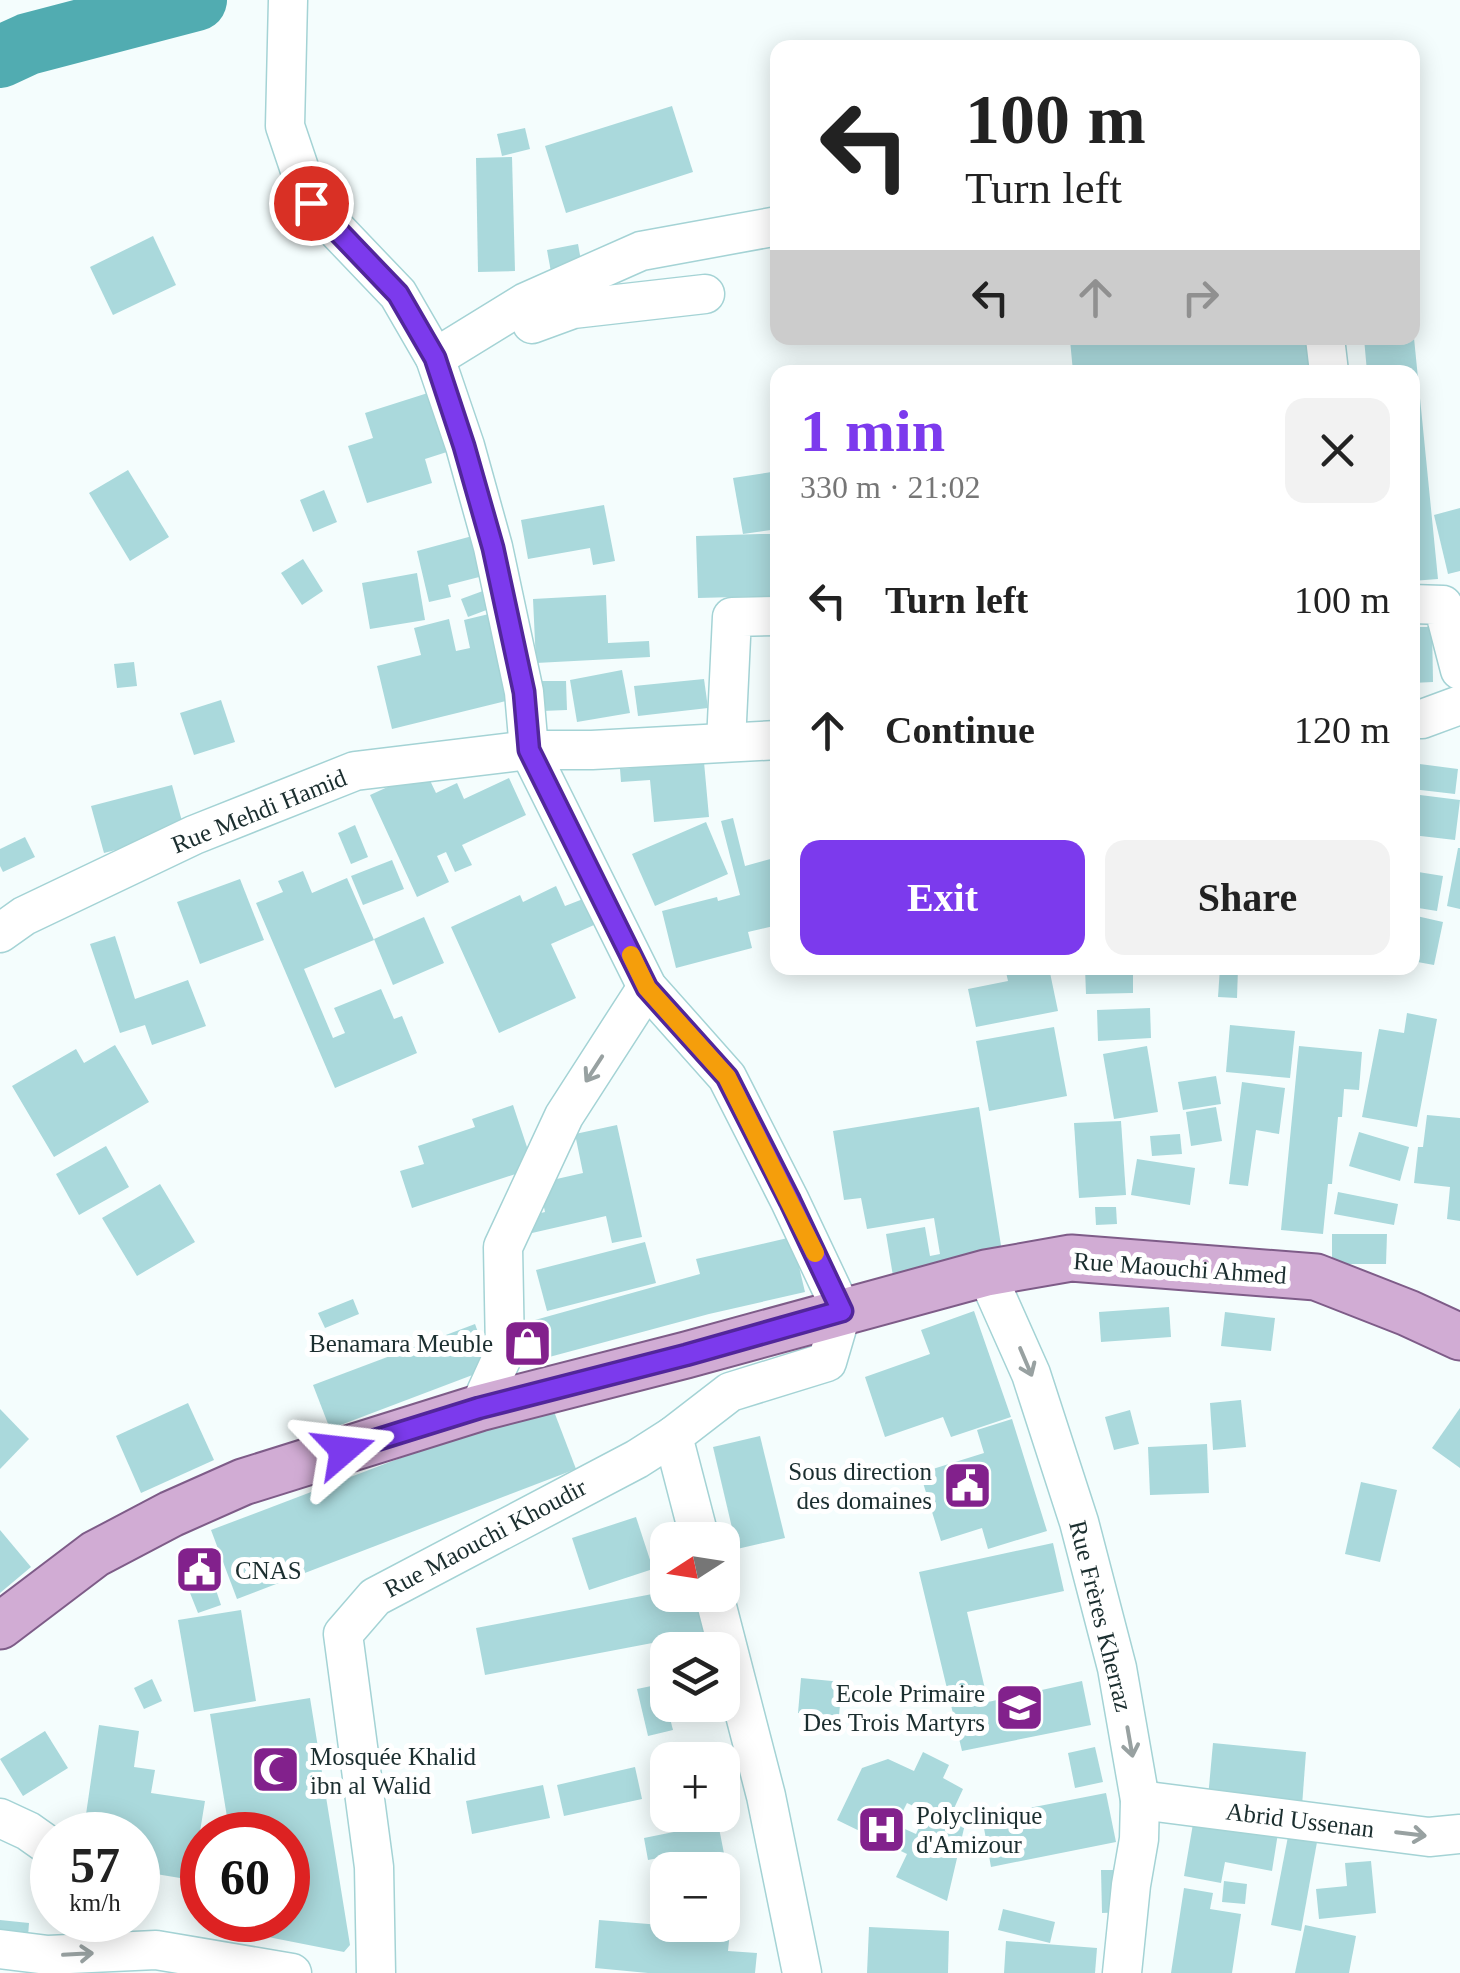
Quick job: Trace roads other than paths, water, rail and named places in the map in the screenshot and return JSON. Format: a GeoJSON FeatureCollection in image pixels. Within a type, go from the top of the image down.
{"type":"FeatureCollection","features":[{"type":"Feature","properties":{"kind":"main road","name":"Rue Maouchi Ahmed"},"geometry":{"type":"LineString","coordinates":[[0,1626],[96,1554],[243,1482],[479,1408],[986,1273],[1071,1258],[1316,1277],[1460,1336]]}},
{"type":"Feature","properties":{"kind":"street"},"geometry":{"type":"LineString","coordinates":[[288,0],[285,126],[311,203],[398,294],[435,358],[493,548],[524,692],[529,750],[647,988],[727,1077],[842,1311]]}},
{"type":"Feature","properties":{"kind":"street"},"geometry":{"type":"LineString","coordinates":[[435,358],[526,302],[641,252],[770,228]]}},
{"type":"Feature","properties":{"kind":"street"},"geometry":{"type":"LineString","coordinates":[[435,358],[573,308],[704,294]]}},
{"type":"Feature","properties":{"kind":"street"},"geometry":{"type":"LineString","coordinates":[[1420,604],[1443,605],[1460,670]]}},
{"type":"Feature","properties":{"kind":"street"},"geometry":{"type":"LineString","coordinates":[[726,742],[732,618],[770,616]]}},
{"type":"Feature","properties":{"kind":"street"},"geometry":{"type":"LineString","coordinates":[[1420,718],[1460,705]]}},
{"type":"Feature","properties":{"kind":"street"},"geometry":{"type":"LineString","coordinates":[[1420,720],[1460,738]]}},
{"type":"Feature","properties":{"kind":"street","name":"Rue Mehdi Hamid"},"geometry":{"type":"LineString","coordinates":[[0,933],[24,916],[194,835],[355,771],[529,750],[770,740]]}},
{"type":"Feature","properties":{"kind":"street"},"geometry":{"type":"LineString","coordinates":[[479,1408],[505,1351],[504,1246],[564,1116],[647,988]]}},
{"type":"Feature","properties":{"kind":"street","name":"Rue Frères Kherraz"},"geometry":{"type":"LineString","coordinates":[[986,1273],[1031,1374],[1079,1522],[1117,1668],[1140,1800],[1122,1973]]}},
{"type":"Feature","properties":{"kind":"street","name":"Rue Maouchi Khoudir"},"geometry":{"type":"LineString","coordinates":[[376,1973],[374,1867],[343,1634],[375,1597],[637,1459],[730,1392],[827,1362],[842,1311]]}},
{"type":"Feature","properties":{"kind":"street"},"geometry":{"type":"LineString","coordinates":[[673,1436],[695,1522]]}},
{"type":"Feature","properties":{"kind":"street"},"geometry":{"type":"LineString","coordinates":[[718,1612],[766,1796],[802,1973]]}},
{"type":"Feature","properties":{"kind":"street","name":"Abrid Ussenan"},"geometry":{"type":"LineString","coordinates":[[1140,1800],[1429,1836],[1460,1834]]}},
{"type":"Feature","properties":{"kind":"street"},"geometry":{"type":"LineString","coordinates":[[0,1818],[30,1832]]}},
{"type":"Feature","properties":{"kind":"street"},"geometry":{"type":"LineString","coordinates":[[149,1942],[156,1950]]}},
{"type":"Feature","properties":{"kind":"street"},"geometry":{"type":"LineString","coordinates":[[0,1949],[48,1956],[156,1950],[292,1973]]}},
{"type":"Feature","properties":{"kind":"waterway"},"geometry":{"type":"LineString","coordinates":[[0,57],[28,44],[196,0]]}},
{"type":"Feature","properties":{"kind":"place","name":"Benamara Meuble"},"geometry":{"type":"Point","coordinates":[528,1343]}},
{"type":"Feature","properties":{"kind":"place","name":"Sous direction des domaines"},"geometry":{"type":"Point","coordinates":[967,1485]}},
{"type":"Feature","properties":{"kind":"place","name":"CNAS"},"geometry":{"type":"Point","coordinates":[200,1570]}},
{"type":"Feature","properties":{"kind":"place","name":"Ecole Primaire Des Trois Martyrs"},"geometry":{"type":"Point","coordinates":[1020,1707]}},
{"type":"Feature","properties":{"kind":"place","name":"Mosquée Khalid ibn al Walid"},"geometry":{"type":"Point","coordinates":[275,1770]}},
{"type":"Feature","properties":{"kind":"place","name":"Polyclinique d'Amizour"},"geometry":{"type":"Point","coordinates":[881,1829]}}]}
